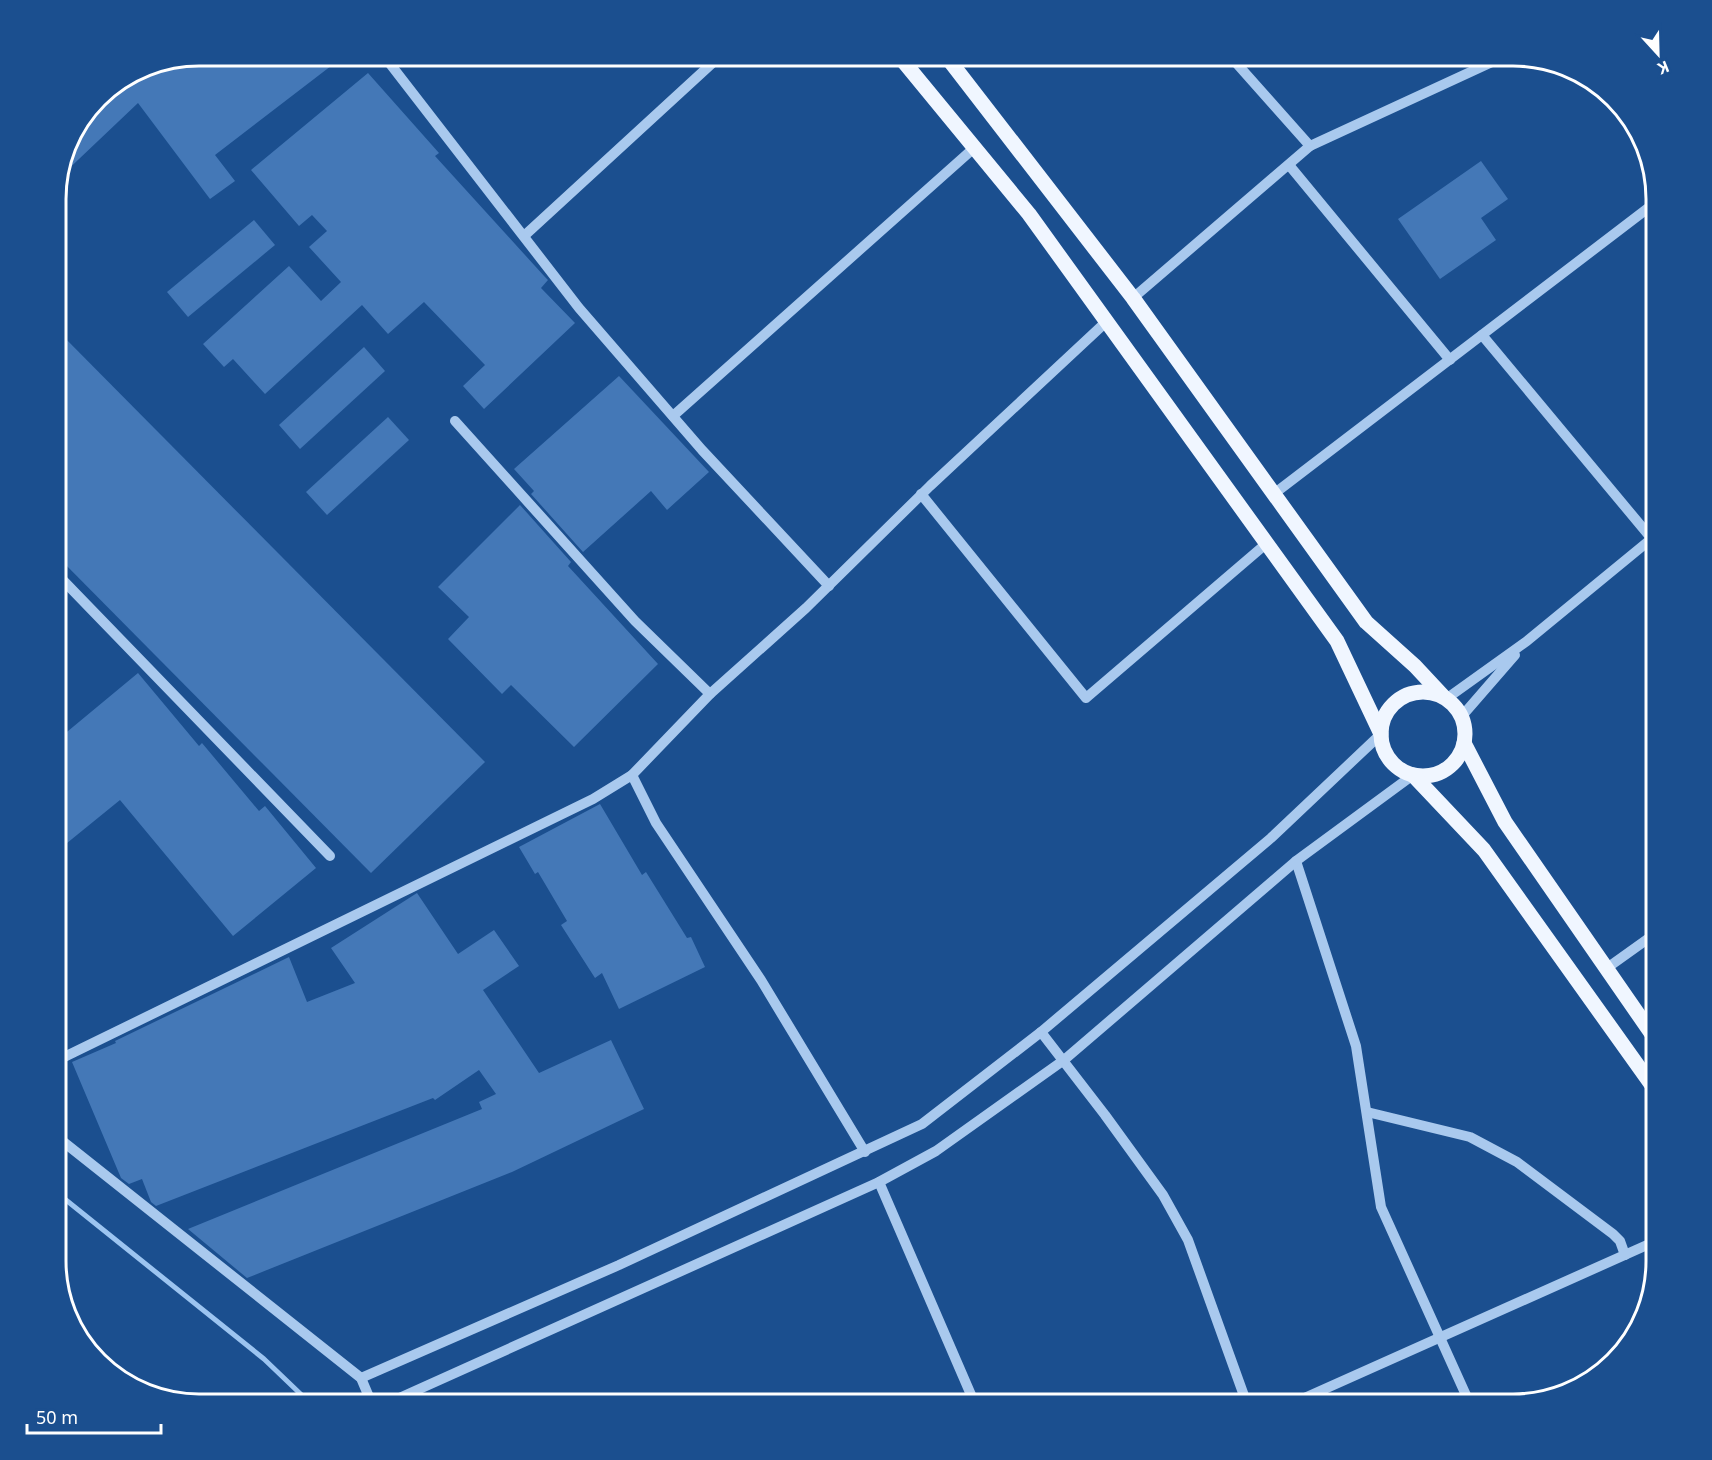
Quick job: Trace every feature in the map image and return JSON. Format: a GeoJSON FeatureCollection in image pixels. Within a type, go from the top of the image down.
{"type":"FeatureCollection","features":[{"type":"Feature","properties":{"kind":"main road"},"geometry":{"type":"LineString","coordinates":[[907,66],[1029,214],[1337,641],[1381,734],[1390,760],[1400,769],[1413,775],[1426,776],[1445,769],[1459,755],[1464,743],[1465,729],[1462,716],[1415,666],[1366,622],[1133,298],[954,66]]}},
{"type":"Feature","properties":{"kind":"main road"},"geometry":{"type":"LineString","coordinates":[[1381,734],[1383,720],[1390,707],[1401,698],[1414,693],[1429,692],[1444,698]]}},
{"type":"Feature","properties":{"kind":"main road"},"geometry":{"type":"LineString","coordinates":[[1464,743],[1505,822],[1646,1025]]}},
{"type":"Feature","properties":{"kind":"main road"},"geometry":{"type":"LineString","coordinates":[[1413,775],[1484,850],[1646,1077]]}},
{"type":"Feature","properties":{"kind":"street"},"geometry":{"type":"LineString","coordinates":[[392,66],[579,308],[673,417],[829,586]]}},
{"type":"Feature","properties":{"kind":"street"},"geometry":{"type":"LineString","coordinates":[[524,236],[709,66]]}},
{"type":"Feature","properties":{"kind":"street"},"geometry":{"type":"LineString","coordinates":[[1239,66],[1310,146]]}},
{"type":"Feature","properties":{"kind":"street"},"geometry":{"type":"LineString","coordinates":[[1133,298],[1310,146],[1483,66]]}},
{"type":"Feature","properties":{"kind":"street"},"geometry":{"type":"LineString","coordinates":[[673,417],[974,147]]}},
{"type":"Feature","properties":{"kind":"street"},"geometry":{"type":"LineString","coordinates":[[1288,165],[1450,360]]}},
{"type":"Feature","properties":{"kind":"street"},"geometry":{"type":"LineString","coordinates":[[1275,494],[1646,210]]}},
{"type":"Feature","properties":{"kind":"street"},"geometry":{"type":"LineString","coordinates":[[66,1056],[583,804],[632,775],[710,694],[829,586],[921,494],[1106,322]]}},
{"type":"Feature","properties":{"kind":"street"},"geometry":{"type":"LineString","coordinates":[[1482,336],[1646,528]]}},
{"type":"Feature","properties":{"kind":"street"},"geometry":{"type":"LineString","coordinates":[[455,421],[635,621],[710,694]]}},
{"type":"Feature","properties":{"kind":"street"},"geometry":{"type":"LineString","coordinates":[[921,494],[1086,698],[1267,543]]}},
{"type":"Feature","properties":{"kind":"street"},"geometry":{"type":"LineString","coordinates":[[1444,698],[1527,641],[1646,544]]}},
{"type":"Feature","properties":{"kind":"street"},"geometry":{"type":"LineString","coordinates":[[66,583],[330,856]]}},
{"type":"Feature","properties":{"kind":"street"},"geometry":{"type":"LineString","coordinates":[[1462,716],[1527,641]]}},
{"type":"Feature","properties":{"kind":"street"},"geometry":{"type":"LineString","coordinates":[[362,1378],[619,1265],[922,1124],[1041,1032],[1270,838],[1381,734]]}},
{"type":"Feature","properties":{"kind":"street"},"geometry":{"type":"LineString","coordinates":[[632,775],[656,823],[761,980],[865,1152]]}},
{"type":"Feature","properties":{"kind":"street"},"geometry":{"type":"LineString","coordinates":[[408,1394],[879,1182],[936,1151],[1064,1060],[1296,861],[1413,775]]}},
{"type":"Feature","properties":{"kind":"street"},"geometry":{"type":"LineString","coordinates":[[1296,861],[1356,1046],[1382,1207],[1465,1394]]}},
{"type":"Feature","properties":{"kind":"street"},"geometry":{"type":"LineString","coordinates":[[1607,968],[1646,940]]}},
{"type":"Feature","properties":{"kind":"street"},"geometry":{"type":"LineString","coordinates":[[1041,1032],[1163,1196],[1188,1240],[1243,1394]]}},
{"type":"Feature","properties":{"kind":"street"},"geometry":{"type":"LineString","coordinates":[[1367,1112],[1470,1137],[1517,1162],[1613,1234],[1620,1241],[1625,1255]]}},
{"type":"Feature","properties":{"kind":"street"},"geometry":{"type":"LineString","coordinates":[[66,1144],[362,1378],[368,1394]]}},
{"type":"Feature","properties":{"kind":"street"},"geometry":{"type":"LineString","coordinates":[[879,1182],[971,1394]]}},
{"type":"Feature","properties":{"kind":"street"},"geometry":{"type":"LineString","coordinates":[[1314,1394],[1646,1245]]}},
{"type":"Feature","properties":{"kind":"building"},"geometry":{"type":"Polygon","coordinates":[[[190,66],[331,66],[215,155],[235,181],[210,199],[138,103],[70,167],[76,148],[93,118],[118,93],[148,76],[190,66]]]}},
{"type":"Feature","properties":{"kind":"building"},"geometry":{"type":"Polygon","coordinates":[[[368,73],[439,153],[435,156],[548,280],[541,288],[575,323],[484,409],[463,386],[485,365],[424,302],[388,334],[362,305],[265,394],[233,359],[224,367],[203,344],[289,266],[321,301],[341,282],[309,247],[327,231],[312,215],[299,226],[251,170],[368,73]]]}},
{"type":"Feature","properties":{"kind":"building"},"geometry":{"type":"Polygon","coordinates":[[[1481,161],[1508,199],[1481,218],[1496,240],[1440,279],[1398,219],[1481,161]]]}},
{"type":"Feature","properties":{"kind":"building"},"geometry":{"type":"Polygon","coordinates":[[[254,220],[275,245],[188,317],[167,292],[254,220]]]}},
{"type":"Feature","properties":{"kind":"building"},"geometry":{"type":"Polygon","coordinates":[[[66,339],[485,762],[371,873],[66,565],[66,339]]]}},
{"type":"Feature","properties":{"kind":"building"},"geometry":{"type":"Polygon","coordinates":[[[364,347],[385,371],[300,449],[279,425],[364,347]]]}},
{"type":"Feature","properties":{"kind":"building"},"geometry":{"type":"Polygon","coordinates":[[[619,376],[709,472],[667,510],[651,491],[583,552],[531,494],[534,491],[514,469],[619,376]]]}},
{"type":"Feature","properties":{"kind":"building"},"geometry":{"type":"Polygon","coordinates":[[[388,417],[409,440],[327,515],[306,492],[388,417]]]}},
{"type":"Feature","properties":{"kind":"building"},"geometry":{"type":"Polygon","coordinates":[[[520,505],[571,562],[568,566],[658,664],[574,747],[511,685],[502,694],[448,639],[469,617],[438,587],[520,505]]]}},
{"type":"Feature","properties":{"kind":"building"},"geometry":{"type":"Polygon","coordinates":[[[138,673],[199,746],[202,743],[259,811],[265,806],[316,868],[233,936],[120,800],[66,844],[66,733],[138,673]]]}},
{"type":"Feature","properties":{"kind":"building"},"geometry":{"type":"Polygon","coordinates":[[[600,804],[642,875],[646,872],[687,938],[691,937],[705,967],[619,1009],[602,973],[595,978],[561,925],[567,921],[538,872],[535,874],[519,847],[600,804]]]}},
{"type":"Feature","properties":{"kind":"building"},"geometry":{"type":"Polygon","coordinates":[[[417,893],[458,954],[494,930],[519,966],[483,990],[539,1073],[611,1040],[644,1109],[512,1172],[247,1278],[188,1229],[482,1109],[479,1102],[496,1094],[479,1070],[435,1100],[433,1098],[156,1206],[151,1202],[142,1179],[129,1184],[121,1178],[72,1062],[116,1043],[115,1041],[289,957],[307,1002],[355,983],[331,948],[417,893]]]}},
{"type":"Feature","properties":{"kind":"waterway"},"geometry":{"type":"LineString","coordinates":[[66,1200],[264,1359],[301,1394]]}}]}
